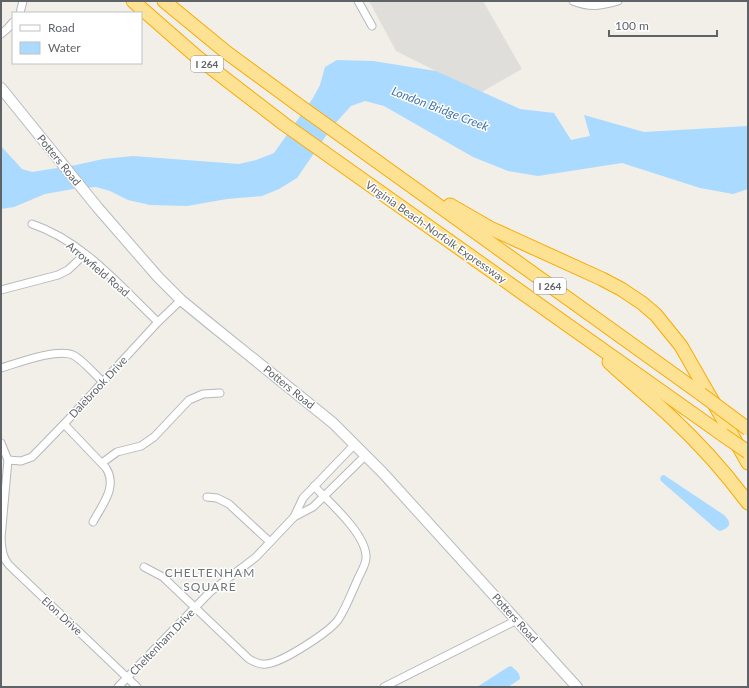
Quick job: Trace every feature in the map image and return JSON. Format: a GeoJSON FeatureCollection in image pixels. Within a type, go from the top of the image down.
{"type":"FeatureCollection","features":[{"type":"Feature","properties":{"kind":"highway","name":"Virginia Beach-Norfolk Expressway"},"geometry":{"type":"LineString","coordinates":[[133,1],[197,57],[284,124],[748,452]]}},
{"type":"Feature","properties":{"kind":"highway","name":"Virginia Beach-Norfolk Expressway"},"geometry":{"type":"LineString","coordinates":[[164,1],[226,52],[748,429]]}},
{"type":"Feature","properties":{"kind":"highway"},"geometry":{"type":"LineString","coordinates":[[399,178],[490,228],[621,289],[656,315],[681,346],[748,464]]}},
{"type":"Feature","properties":{"kind":"highway"},"geometry":{"type":"LineString","coordinates":[[578,331],[620,373],[694,439],[714,461],[748,504]]}},
{"type":"Feature","properties":{"kind":"street"},"geometry":{"type":"LineString","coordinates":[[20,12],[23,1]]}},
{"type":"Feature","properties":{"kind":"street"},"geometry":{"type":"LineString","coordinates":[[358,1],[372,26]]}},
{"type":"Feature","properties":{"kind":"street"},"geometry":{"type":"LineString","coordinates":[[573,1],[583,5],[594,6],[618,1]]}},
{"type":"Feature","properties":{"kind":"street"},"geometry":{"type":"LineString","coordinates":[[1,34],[12,23]]}},
{"type":"Feature","properties":{"kind":"street","name":"Potters Road"},"geometry":{"type":"LineString","coordinates":[[1,88],[98,208],[181,300],[333,424],[355,444],[577,687]]}},
{"type":"Feature","properties":{"kind":"street","name":"Arrowfield Road"},"geometry":{"type":"LineString","coordinates":[[32,224],[56,234],[85,254],[158,322]]}},
{"type":"Feature","properties":{"kind":"street"},"geometry":{"type":"LineString","coordinates":[[1,290],[58,275],[68,270],[85,254]]}},
{"type":"Feature","properties":{"kind":"street","name":"Dalebrook Drive"},"geometry":{"type":"LineString","coordinates":[[8,460],[21,461],[32,456],[64,424],[158,322],[181,300]]}},
{"type":"Feature","properties":{"kind":"street"},"geometry":{"type":"LineString","coordinates":[[1,368],[55,353],[65,353],[74,356],[103,382]]}},
{"type":"Feature","properties":{"kind":"street"},"geometry":{"type":"LineString","coordinates":[[102,463],[117,452],[141,446],[154,437],[189,400],[203,394],[220,393]]}},
{"type":"Feature","properties":{"kind":"street"},"geometry":{"type":"LineString","coordinates":[[64,424],[110,473],[111,484],[109,492],[93,522]]}},
{"type":"Feature","properties":{"kind":"street","name":"Elon Drive"},"geometry":{"type":"LineString","coordinates":[[1,443],[8,460],[1,538],[4,560],[137,687]]}},
{"type":"Feature","properties":{"kind":"street","name":"Cheltenham Drive"},"geometry":{"type":"LineString","coordinates":[[294,517],[303,498],[355,444]]}},
{"type":"Feature","properties":{"kind":"street","name":"Cheltenham Drive"},"geometry":{"type":"LineString","coordinates":[[118,687],[210,592],[247,564],[294,517],[312,507],[366,455]]}},
{"type":"Feature","properties":{"kind":"street"},"geometry":{"type":"LineString","coordinates":[[144,567],[163,577],[249,659],[257,663],[266,664],[275,662],[311,642],[329,629],[338,619],[347,604],[367,557],[365,546],[361,538],[314,486]]}},
{"type":"Feature","properties":{"kind":"street"},"geometry":{"type":"LineString","coordinates":[[207,496],[217,498],[229,504],[270,542]]}},
{"type":"Feature","properties":{"kind":"street"},"geometry":{"type":"LineString","coordinates":[[384,687],[517,620]]}},
{"type":"Feature","properties":{"kind":"shaded area"},"geometry":{"type":"Polygon","coordinates":[[[369,1],[483,1],[522,69],[480,93],[396,51],[369,1]]]}},
{"type":"Feature","properties":{"kind":"water","name":"London Bridge Creek"},"geometry":{"type":"Polygon","coordinates":[[[337,60],[373,61],[436,71],[520,109],[554,113],[571,140],[590,136],[584,115],[644,132],[748,126],[748,189],[733,194],[700,188],[622,163],[538,176],[508,171],[473,157],[384,106],[365,101],[351,106],[332,127],[297,178],[279,189],[262,196],[227,199],[187,206],[150,205],[128,200],[110,191],[96,187],[45,194],[14,207],[1,209],[1,146],[22,169],[32,172],[103,159],[133,156],[239,164],[256,160],[274,153],[313,98],[320,85],[325,67],[337,60]]]}},
{"type":"Feature","properties":{"kind":"water"},"geometry":{"type":"Polygon","coordinates":[[[664,475],[724,515],[728,520],[728,526],[720,531],[716,529],[661,481],[661,476],[664,475]]]}},
{"type":"Feature","properties":{"kind":"water"},"geometry":{"type":"Polygon","coordinates":[[[511,666],[516,670],[520,679],[508,687],[477,687],[508,667],[511,666]]]}},
{"type":"Feature","properties":{"kind":"district","name":"CHELTENHAM SQUARE"},"geometry":{"type":"Point","coordinates":[210,580]}}]}
